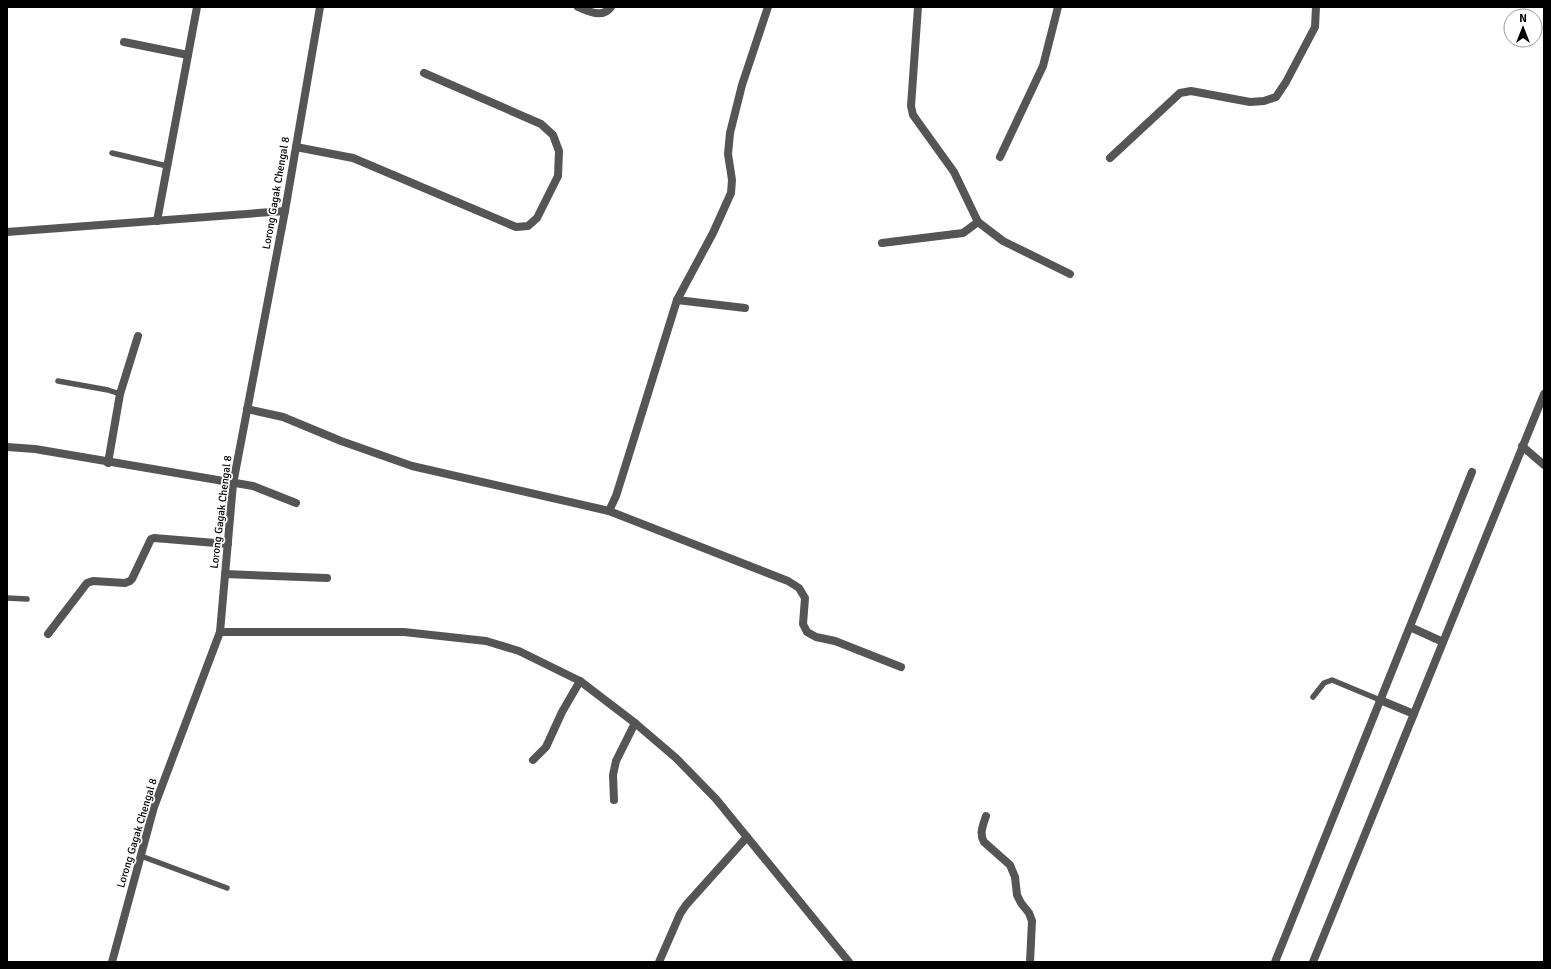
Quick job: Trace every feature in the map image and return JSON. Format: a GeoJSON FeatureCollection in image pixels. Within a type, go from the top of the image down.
{"type":"FeatureCollection","features":[{"type":"Feature","properties":{"kind":"street"},"geometry":{"type":"LineString","coordinates":[[157,221],[197,7]]}},
{"type":"Feature","properties":{"kind":"street","name":"Lorong Gagak Chengal 8"},"geometry":{"type":"LineString","coordinates":[[112,962],[154,807],[220,632],[233,484],[285,211],[320,7]]}},
{"type":"Feature","properties":{"kind":"street"},"geometry":{"type":"LineString","coordinates":[[578,7],[598,14],[603,14],[611,7]]}},
{"type":"Feature","properties":{"kind":"street"},"geometry":{"type":"LineString","coordinates":[[608,512],[616,496],[677,300],[713,233],[731,193],[732,180],[728,154],[730,133],[742,85],[768,7]]}},
{"type":"Feature","properties":{"kind":"street"},"geometry":{"type":"LineString","coordinates":[[918,7],[911,106],[913,115],[954,172],[978,222],[1003,241],[1070,274]]}},
{"type":"Feature","properties":{"kind":"street"},"geometry":{"type":"LineString","coordinates":[[1000,157],[1043,66],[1058,7]]}},
{"type":"Feature","properties":{"kind":"street"},"geometry":{"type":"LineString","coordinates":[[1110,158],[1180,93],[1191,91],[1250,102],[1264,101],[1276,97],[1286,82],[1315,26],[1316,7]]}},
{"type":"Feature","properties":{"kind":"street"},"geometry":{"type":"LineString","coordinates":[[124,42],[188,55]]}},
{"type":"Feature","properties":{"kind":"street"},"geometry":{"type":"LineString","coordinates":[[296,147],[353,158],[516,227],[528,226],[537,218],[558,176],[559,152],[553,135],[541,124],[424,73]]}},
{"type":"Feature","properties":{"kind":"street"},"geometry":{"type":"LineString","coordinates":[[7,232],[285,211]]}},
{"type":"Feature","properties":{"kind":"street"},"geometry":{"type":"LineString","coordinates":[[882,243],[963,233],[978,222]]}},
{"type":"Feature","properties":{"kind":"street"},"geometry":{"type":"LineString","coordinates":[[677,300],[745,308]]}},
{"type":"Feature","properties":{"kind":"street"},"geometry":{"type":"LineString","coordinates":[[108,463],[120,394],[138,336]]}},
{"type":"Feature","properties":{"kind":"street"},"geometry":{"type":"LineString","coordinates":[[1313,962],[1544,394]]}},
{"type":"Feature","properties":{"kind":"street"},"geometry":{"type":"LineString","coordinates":[[247,409],[283,417],[341,441],[412,466],[608,512],[788,581],[799,588],[804,598],[803,624],[807,632],[816,637],[835,641],[901,667]]}},
{"type":"Feature","properties":{"kind":"street"},"geometry":{"type":"LineString","coordinates":[[1522,446],[1544,465]]}},
{"type":"Feature","properties":{"kind":"street"},"geometry":{"type":"LineString","coordinates":[[7,447],[35,449],[108,463],[261,488],[296,503]]}},
{"type":"Feature","properties":{"kind":"street"},"geometry":{"type":"LineString","coordinates":[[1275,962],[1472,472]]}},
{"type":"Feature","properties":{"kind":"street"},"geometry":{"type":"LineString","coordinates":[[48,634],[87,582],[125,583],[132,579],[151,539],[228,544]]}},
{"type":"Feature","properties":{"kind":"street"},"geometry":{"type":"LineString","coordinates":[[225,574],[327,578]]}},
{"type":"Feature","properties":{"kind":"street"},"geometry":{"type":"LineString","coordinates":[[1410,627],[1443,642]]}},
{"type":"Feature","properties":{"kind":"street"},"geometry":{"type":"LineString","coordinates":[[220,632],[404,632],[486,642],[519,651],[580,681],[635,723],[676,758],[716,799],[849,962]]}},
{"type":"Feature","properties":{"kind":"street"},"geometry":{"type":"LineString","coordinates":[[533,760],[546,747],[562,712],[580,681]]}},
{"type":"Feature","properties":{"kind":"street"},"geometry":{"type":"LineString","coordinates":[[1380,700],[1414,714]]}},
{"type":"Feature","properties":{"kind":"street"},"geometry":{"type":"LineString","coordinates":[[614,800],[613,775],[616,761],[635,723]]}},
{"type":"Feature","properties":{"kind":"street"},"geometry":{"type":"LineString","coordinates":[[986,816],[981,838],[1010,865],[1015,877],[1018,896],[1021,903],[1029,913],[1032,921],[1030,962]]}},
{"type":"Feature","properties":{"kind":"street"},"geometry":{"type":"LineString","coordinates":[[659,962],[680,914],[686,905],[747,837]]}},
{"type":"Feature","properties":{"kind":"lane"},"geometry":{"type":"LineString","coordinates":[[112,153],[167,166]]}},
{"type":"Feature","properties":{"kind":"lane"},"geometry":{"type":"LineString","coordinates":[[58,381],[108,390],[120,394]]}},
{"type":"Feature","properties":{"kind":"lane"},"geometry":{"type":"LineString","coordinates":[[7,598],[27,599]]}},
{"type":"Feature","properties":{"kind":"lane"},"geometry":{"type":"LineString","coordinates":[[1313,697],[1324,683],[1332,680],[1380,700]]}},
{"type":"Feature","properties":{"kind":"lane"},"geometry":{"type":"LineString","coordinates":[[141,856],[227,888]]}}]}
